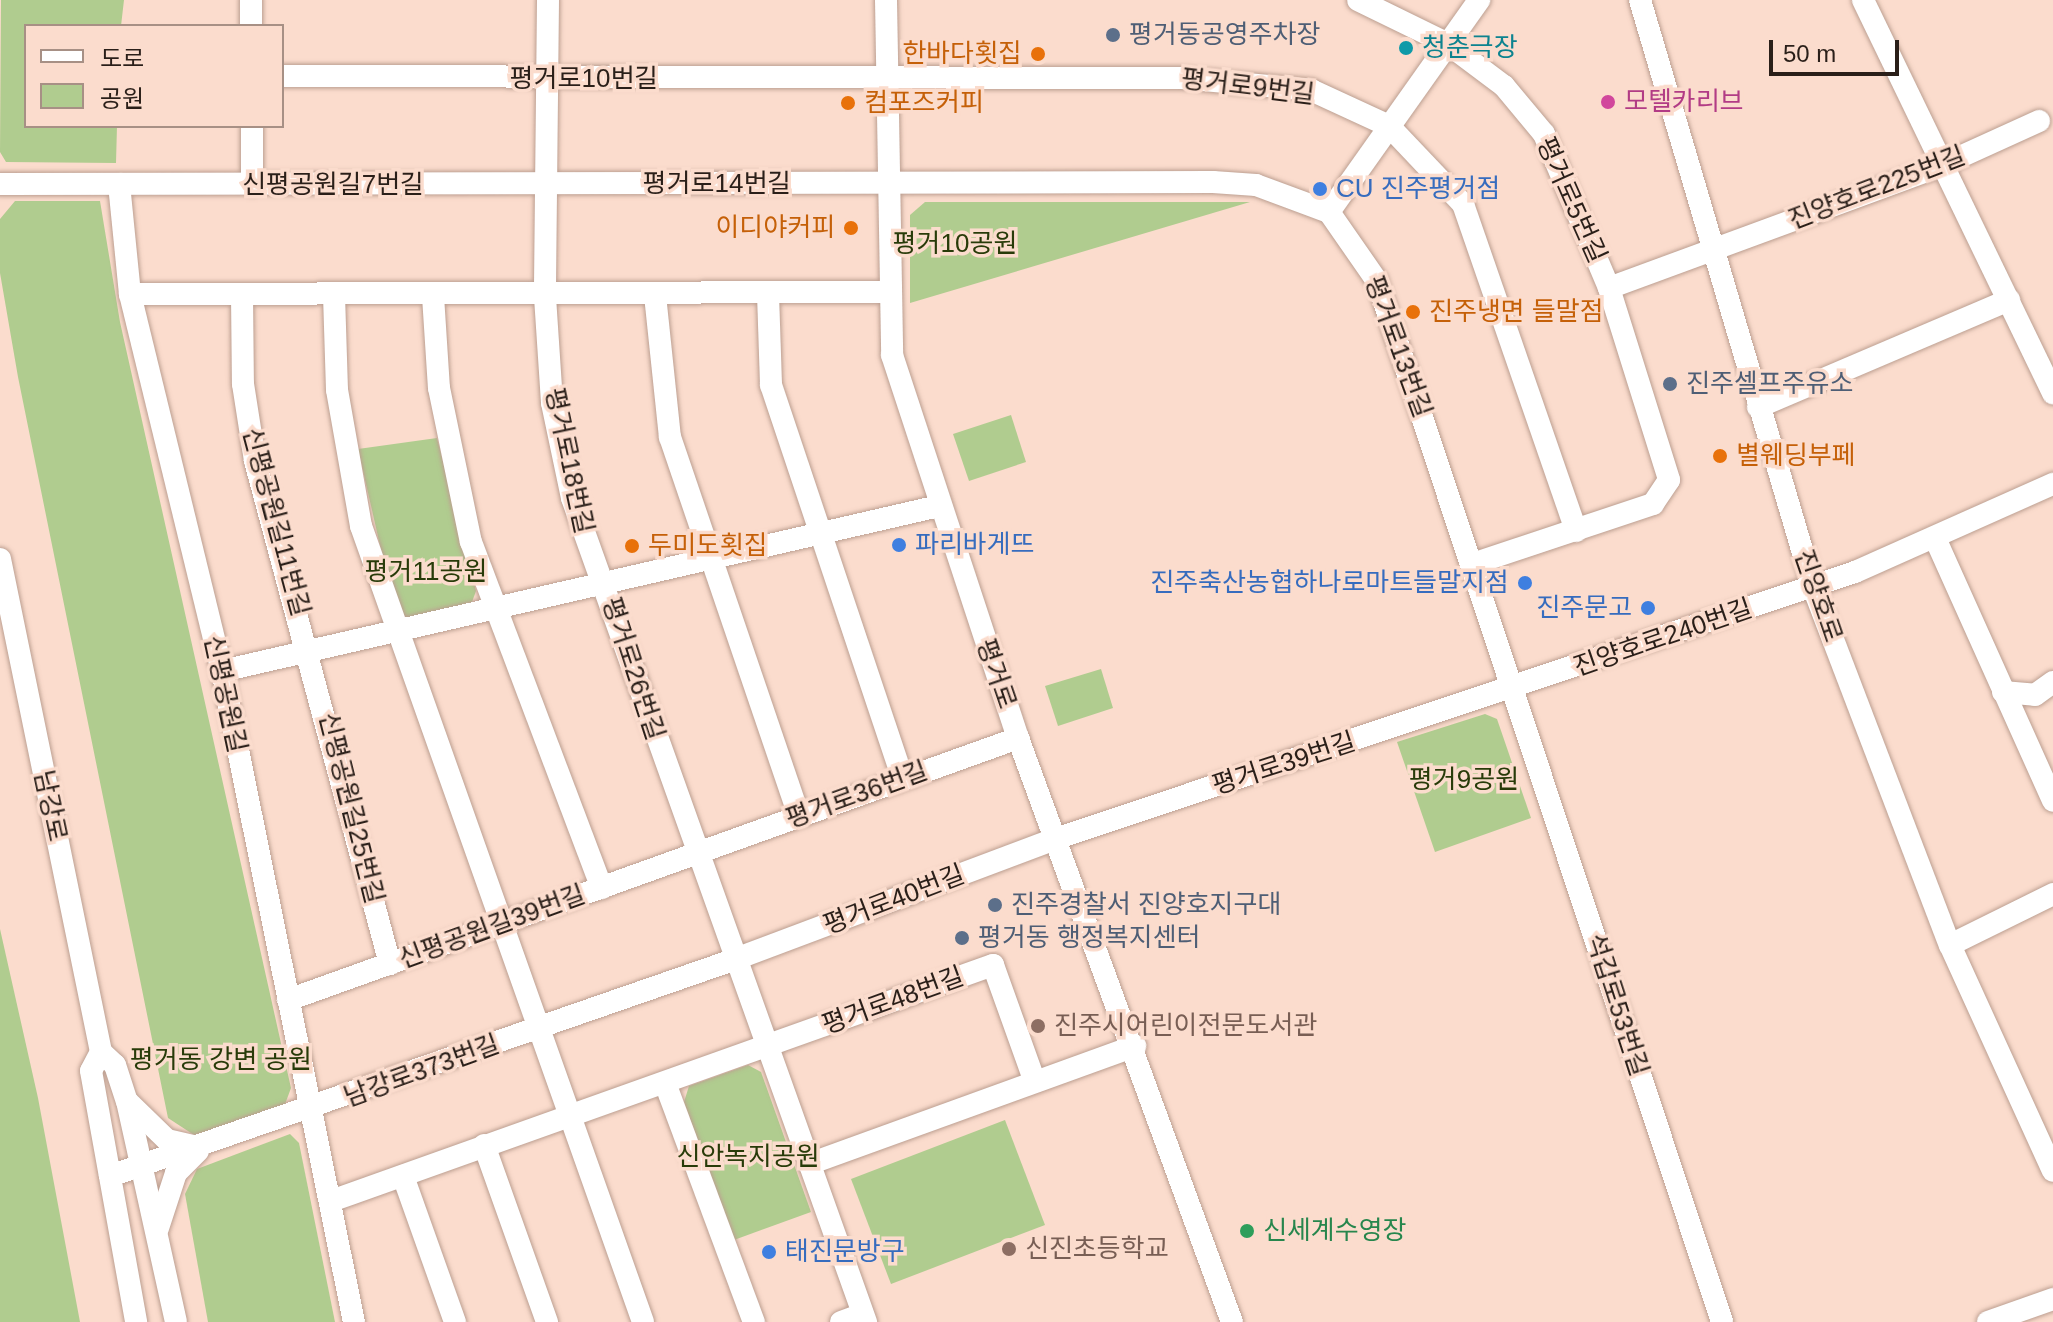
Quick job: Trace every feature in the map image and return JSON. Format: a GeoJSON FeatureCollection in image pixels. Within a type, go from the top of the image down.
{"type":"FeatureCollection","features":[{"type":"Feature","properties":{"kind":"street"},"geometry":{"type":"LineString","coordinates":[[251,0],[251,24]]}},
{"type":"Feature","properties":{"kind":"street","name":"평거로18번길"},"geometry":{"type":"LineString","coordinates":[[548,0],[545,297],[552,403],[572,498],[603,589]]}},
{"type":"Feature","properties":{"kind":"street","name":"평거로"},"geometry":{"type":"LineString","coordinates":[[886,0],[887,292],[892,355],[939,506],[1018,738],[1135,1046],[1232,1322]]}},
{"type":"Feature","properties":{"kind":"street","name":"평거로5번길"},"geometry":{"type":"LineString","coordinates":[[1358,0],[1448,44],[1504,86],[1544,134],[1609,288],[1668,487],[1653,504],[1576,531]]}},
{"type":"Feature","properties":{"kind":"street"},"geometry":{"type":"LineString","coordinates":[[887,184],[1213,182],[1256,185],[1329,212],[1479,0]]}},
{"type":"Feature","properties":{"kind":"street","name":"진양호로"},"geometry":{"type":"LineString","coordinates":[[1640,0],[1813,587],[1950,945],[2053,1171]]}},
{"type":"Feature","properties":{"kind":"street"},"geometry":{"type":"LineString","coordinates":[[1863,0],[1938,167],[2009,300],[2053,393]]}},
{"type":"Feature","properties":{"kind":"street","name":"평거로10번길"},"geometry":{"type":"LineString","coordinates":[[284,76],[547,80],[886,78]]}},
{"type":"Feature","properties":{"kind":"street","name":"평거로9번길"},"geometry":{"type":"LineString","coordinates":[[886,78],[1264,84],[1311,90],[1389,126],[1463,204],[1576,531]]}},
{"type":"Feature","properties":{"kind":"street","name":"진양호로225번길"},"geometry":{"type":"LineString","coordinates":[[1609,288],[1938,167],[2039,121]]}},
{"type":"Feature","properties":{"kind":"street"},"geometry":{"type":"LineString","coordinates":[[252,128],[252,185]]}},
{"type":"Feature","properties":{"kind":"street"},"geometry":{"type":"LineString","coordinates":[[0,184],[119,184]]}},
{"type":"Feature","properties":{"kind":"street","name":"신평공원길7번길"},"geometry":{"type":"LineString","coordinates":[[119,184],[546,184]]}},
{"type":"Feature","properties":{"kind":"street","name":"신평공원길"},"geometry":{"type":"LineString","coordinates":[[119,184],[130,294],[222,671],[354,1322]]}},
{"type":"Feature","properties":{"kind":"street","name":"평거로14번길"},"geometry":{"type":"LineString","coordinates":[[546,184],[887,184]]}},
{"type":"Feature","properties":{"kind":"street","name":"평거로13번길"},"geometry":{"type":"LineString","coordinates":[[1329,212],[1377,281],[1513,689]]}},
{"type":"Feature","properties":{"kind":"street"},"geometry":{"type":"LineString","coordinates":[[130,294],[545,297],[887,292]]}},
{"type":"Feature","properties":{"kind":"street"},"geometry":{"type":"LineString","coordinates":[[768,294],[771,385],[818,536],[902,777]]}},
{"type":"Feature","properties":{"kind":"street","name":"신평공원길11번길"},"geometry":{"type":"LineString","coordinates":[[242,295],[243,384],[255,461],[311,652]]}},
{"type":"Feature","properties":{"kind":"street"},"geometry":{"type":"LineString","coordinates":[[334,295],[351,473],[394,633],[643,1322]]}},
{"type":"Feature","properties":{"kind":"street"},"geometry":{"type":"LineString","coordinates":[[655,295],[670,437],[799,816]]}},
{"type":"Feature","properties":{"kind":"street"},"geometry":{"type":"LineString","coordinates":[[433,296],[452,467],[495,610],[602,888]]}},
{"type":"Feature","properties":{"kind":"street"},"geometry":{"type":"LineString","coordinates":[[1758,407],[2009,300]]}},
{"type":"Feature","properties":{"kind":"street","name":"진양호로240번길"},"geometry":{"type":"LineString","coordinates":[[1513,689],[1813,587],[1935,538],[2053,484]]}},
{"type":"Feature","properties":{"kind":"street","name":"평거로26번길"},"geometry":{"type":"LineString","coordinates":[[864,1318],[733,960],[603,589],[939,506]]}},
{"type":"Feature","properties":{"kind":"street"},"geometry":{"type":"LineString","coordinates":[[1473,564],[1576,531]]}},
{"type":"Feature","properties":{"kind":"street"},"geometry":{"type":"LineString","coordinates":[[1935,538],[2053,801]]}},
{"type":"Feature","properties":{"kind":"street","name":"남강로"},"geometry":{"type":"LineString","coordinates":[[0,559],[101,1052],[115,1065],[127,1101],[176,1322]]}},
{"type":"Feature","properties":{"kind":"street"},"geometry":{"type":"LineString","coordinates":[[222,671],[603,589]]}},
{"type":"Feature","properties":{"kind":"street","name":"신평공원길25번길"},"geometry":{"type":"LineString","coordinates":[[311,652],[390,964]]}},
{"type":"Feature","properties":{"kind":"street","name":"평거로39번길"},"geometry":{"type":"LineString","coordinates":[[1055,839],[1513,689]]}},
{"type":"Feature","properties":{"kind":"street","name":"석갑로53번길"},"geometry":{"type":"LineString","coordinates":[[1513,689],[1722,1322]]}},
{"type":"Feature","properties":{"kind":"street"},"geometry":{"type":"LineString","coordinates":[[2003,692],[2047,694]]}},
{"type":"Feature","properties":{"kind":"street","name":"평거로36번길"},"geometry":{"type":"LineString","coordinates":[[697,854],[902,777],[1018,738]]}},
{"type":"Feature","properties":{"kind":"street","name":"평거로40번길"},"geometry":{"type":"LineString","coordinates":[[733,960],[1055,839]]}},
{"type":"Feature","properties":{"kind":"street","name":"신평공원길39번길"},"geometry":{"type":"LineString","coordinates":[[288,1000],[697,854]]}},
{"type":"Feature","properties":{"kind":"street"},"geometry":{"type":"LineString","coordinates":[[1950,945],[2053,894]]}},
{"type":"Feature","properties":{"kind":"street","name":"남강로373번길"},"geometry":{"type":"LineString","coordinates":[[110,1176],[312,1110],[733,960]]}},
{"type":"Feature","properties":{"kind":"street","name":"평거로48번길"},"geometry":{"type":"LineString","coordinates":[[766,1047],[993,965],[1035,1082]]}},
{"type":"Feature","properties":{"kind":"street"},"geometry":{"type":"LineString","coordinates":[[809,1164],[1135,1046]]}},
{"type":"Feature","properties":{"kind":"street"},"geometry":{"type":"LineString","coordinates":[[331,1201],[766,1047]]}},
{"type":"Feature","properties":{"kind":"street","name":"남강로"},"geometry":{"type":"LineString","coordinates":[[101,1052],[91,1071],[136,1322]]}},
{"type":"Feature","properties":{"kind":"street"},"geometry":{"type":"LineString","coordinates":[[665,1083],[754,1322]]}},
{"type":"Feature","properties":{"kind":"street"},"geometry":{"type":"LineString","coordinates":[[127,1101],[167,1140],[202,1147]]}},
{"type":"Feature","properties":{"kind":"street"},"geometry":{"type":"LineString","coordinates":[[484,1145],[547,1322]]}},
{"type":"Feature","properties":{"kind":"street"},"geometry":{"type":"LineString","coordinates":[[158,1230],[176,1173],[202,1147]]}},
{"type":"Feature","properties":{"kind":"street"},"geometry":{"type":"LineString","coordinates":[[403,1176],[455,1322]]}},
{"type":"Feature","properties":{"kind":"street"},"geometry":{"type":"LineString","coordinates":[[1996,1321],[2053,1299]]}},
{"type":"Feature","properties":{"kind":"street"},"geometry":{"type":"LineString","coordinates":[[841,1322],[864,1318]]}},
{"type":"Feature","properties":{"kind":"green space"},"geometry":{"type":"Polygon","coordinates":[[[1,0],[124,0],[121,24],[24,24],[24,128],[117,128],[116,163],[6,162],[0,152],[1,0]]]}},
{"type":"Feature","properties":{"kind":"green space","name":"평거동 강변 공원"},"geometry":{"type":"Polygon","coordinates":[[[15,201],[100,201],[120,322],[291,1088],[284,1107],[194,1135],[168,1118],[18,377],[0,273],[0,219],[15,201]]]}},
{"type":"Feature","properties":{"kind":"green space","name":"평거10공원"},"geometry":{"type":"Polygon","coordinates":[[[925,202],[1250,202],[910,303],[910,215],[925,202]]]}},
{"type":"Feature","properties":{"kind":"green space"},"geometry":{"type":"Polygon","coordinates":[[[1011,415],[1026,462],[969,481],[953,434],[1011,415]]]}},
{"type":"Feature","properties":{"kind":"green space","name":"평거11공원"},"geometry":{"type":"Polygon","coordinates":[[[437,438],[476,591],[472,602],[404,620],[395,611],[358,449],[437,438]]]}},
{"type":"Feature","properties":{"kind":"green space"},"geometry":{"type":"Polygon","coordinates":[[[1101,669],[1113,708],[1058,726],[1045,686],[1101,669]]]}},
{"type":"Feature","properties":{"kind":"green space","name":"평거9공원"},"geometry":{"type":"Polygon","coordinates":[[[1485,714],[1497,719],[1531,818],[1435,852],[1397,742],[1485,714]]]}},
{"type":"Feature","properties":{"kind":"green space"},"geometry":{"type":"Polygon","coordinates":[[[0,929],[38,1098],[80,1322],[0,1322],[0,929]]]}},
{"type":"Feature","properties":{"kind":"green space","name":"신안녹지공원"},"geometry":{"type":"Polygon","coordinates":[[[748,1065],[761,1072],[811,1212],[734,1240],[684,1102],[689,1086],[748,1065]]]}},
{"type":"Feature","properties":{"kind":"green space"},"geometry":{"type":"Polygon","coordinates":[[[1005,1120],[1045,1225],[891,1284],[851,1179],[1005,1120]]]}},
{"type":"Feature","properties":{"kind":"green space","name":"평거동 강변 공원"},"geometry":{"type":"Polygon","coordinates":[[[290,1134],[299,1143],[335,1322],[208,1322],[185,1194],[197,1169],[290,1134]]]}},
{"type":"Feature","properties":{"kind":"place","name":"평거동공영주차장"},"geometry":{"type":"Point","coordinates":[1113,35]}},
{"type":"Feature","properties":{"kind":"place","name":"청춘극장"},"geometry":{"type":"Point","coordinates":[1406,48]}},
{"type":"Feature","properties":{"kind":"place","name":"한바다횟집"},"geometry":{"type":"Point","coordinates":[1038,54]}},
{"type":"Feature","properties":{"kind":"place","name":"모텔카리브"},"geometry":{"type":"Point","coordinates":[1608,102]}},
{"type":"Feature","properties":{"kind":"place","name":"컴포즈커피"},"geometry":{"type":"Point","coordinates":[848,103]}},
{"type":"Feature","properties":{"kind":"place","name":"CU 진주평거점"},"geometry":{"type":"Point","coordinates":[1320,189]}},
{"type":"Feature","properties":{"kind":"place","name":"이디야커피"},"geometry":{"type":"Point","coordinates":[851,228]}},
{"type":"Feature","properties":{"kind":"place","name":"진주냉면 들말점"},"geometry":{"type":"Point","coordinates":[1413,312]}},
{"type":"Feature","properties":{"kind":"place","name":"진주셀프주유소"},"geometry":{"type":"Point","coordinates":[1670,384]}},
{"type":"Feature","properties":{"kind":"place","name":"별웨딩부페"},"geometry":{"type":"Point","coordinates":[1720,456]}},
{"type":"Feature","properties":{"kind":"place","name":"파리바게뜨"},"geometry":{"type":"Point","coordinates":[899,545]}},
{"type":"Feature","properties":{"kind":"place","name":"두미도횟집"},"geometry":{"type":"Point","coordinates":[632,546]}},
{"type":"Feature","properties":{"kind":"place","name":"진주축산농협하나로마트들말지점"},"geometry":{"type":"Point","coordinates":[1525,583]}},
{"type":"Feature","properties":{"kind":"place","name":"진주문고"},"geometry":{"type":"Point","coordinates":[1648,608]}},
{"type":"Feature","properties":{"kind":"place","name":"진주경찰서 진양호지구대"},"geometry":{"type":"Point","coordinates":[995,905]}},
{"type":"Feature","properties":{"kind":"place","name":"평거동 행정복지센터"},"geometry":{"type":"Point","coordinates":[962,938]}},
{"type":"Feature","properties":{"kind":"place","name":"진주시어린이전문도서관"},"geometry":{"type":"Point","coordinates":[1038,1026]}},
{"type":"Feature","properties":{"kind":"place","name":"신세계수영장"},"geometry":{"type":"Point","coordinates":[1247,1231]}},
{"type":"Feature","properties":{"kind":"place","name":"신진초등학교"},"geometry":{"type":"Point","coordinates":[1009,1249]}},
{"type":"Feature","properties":{"kind":"place","name":"태진문방구"},"geometry":{"type":"Point","coordinates":[769,1252]}}]}
